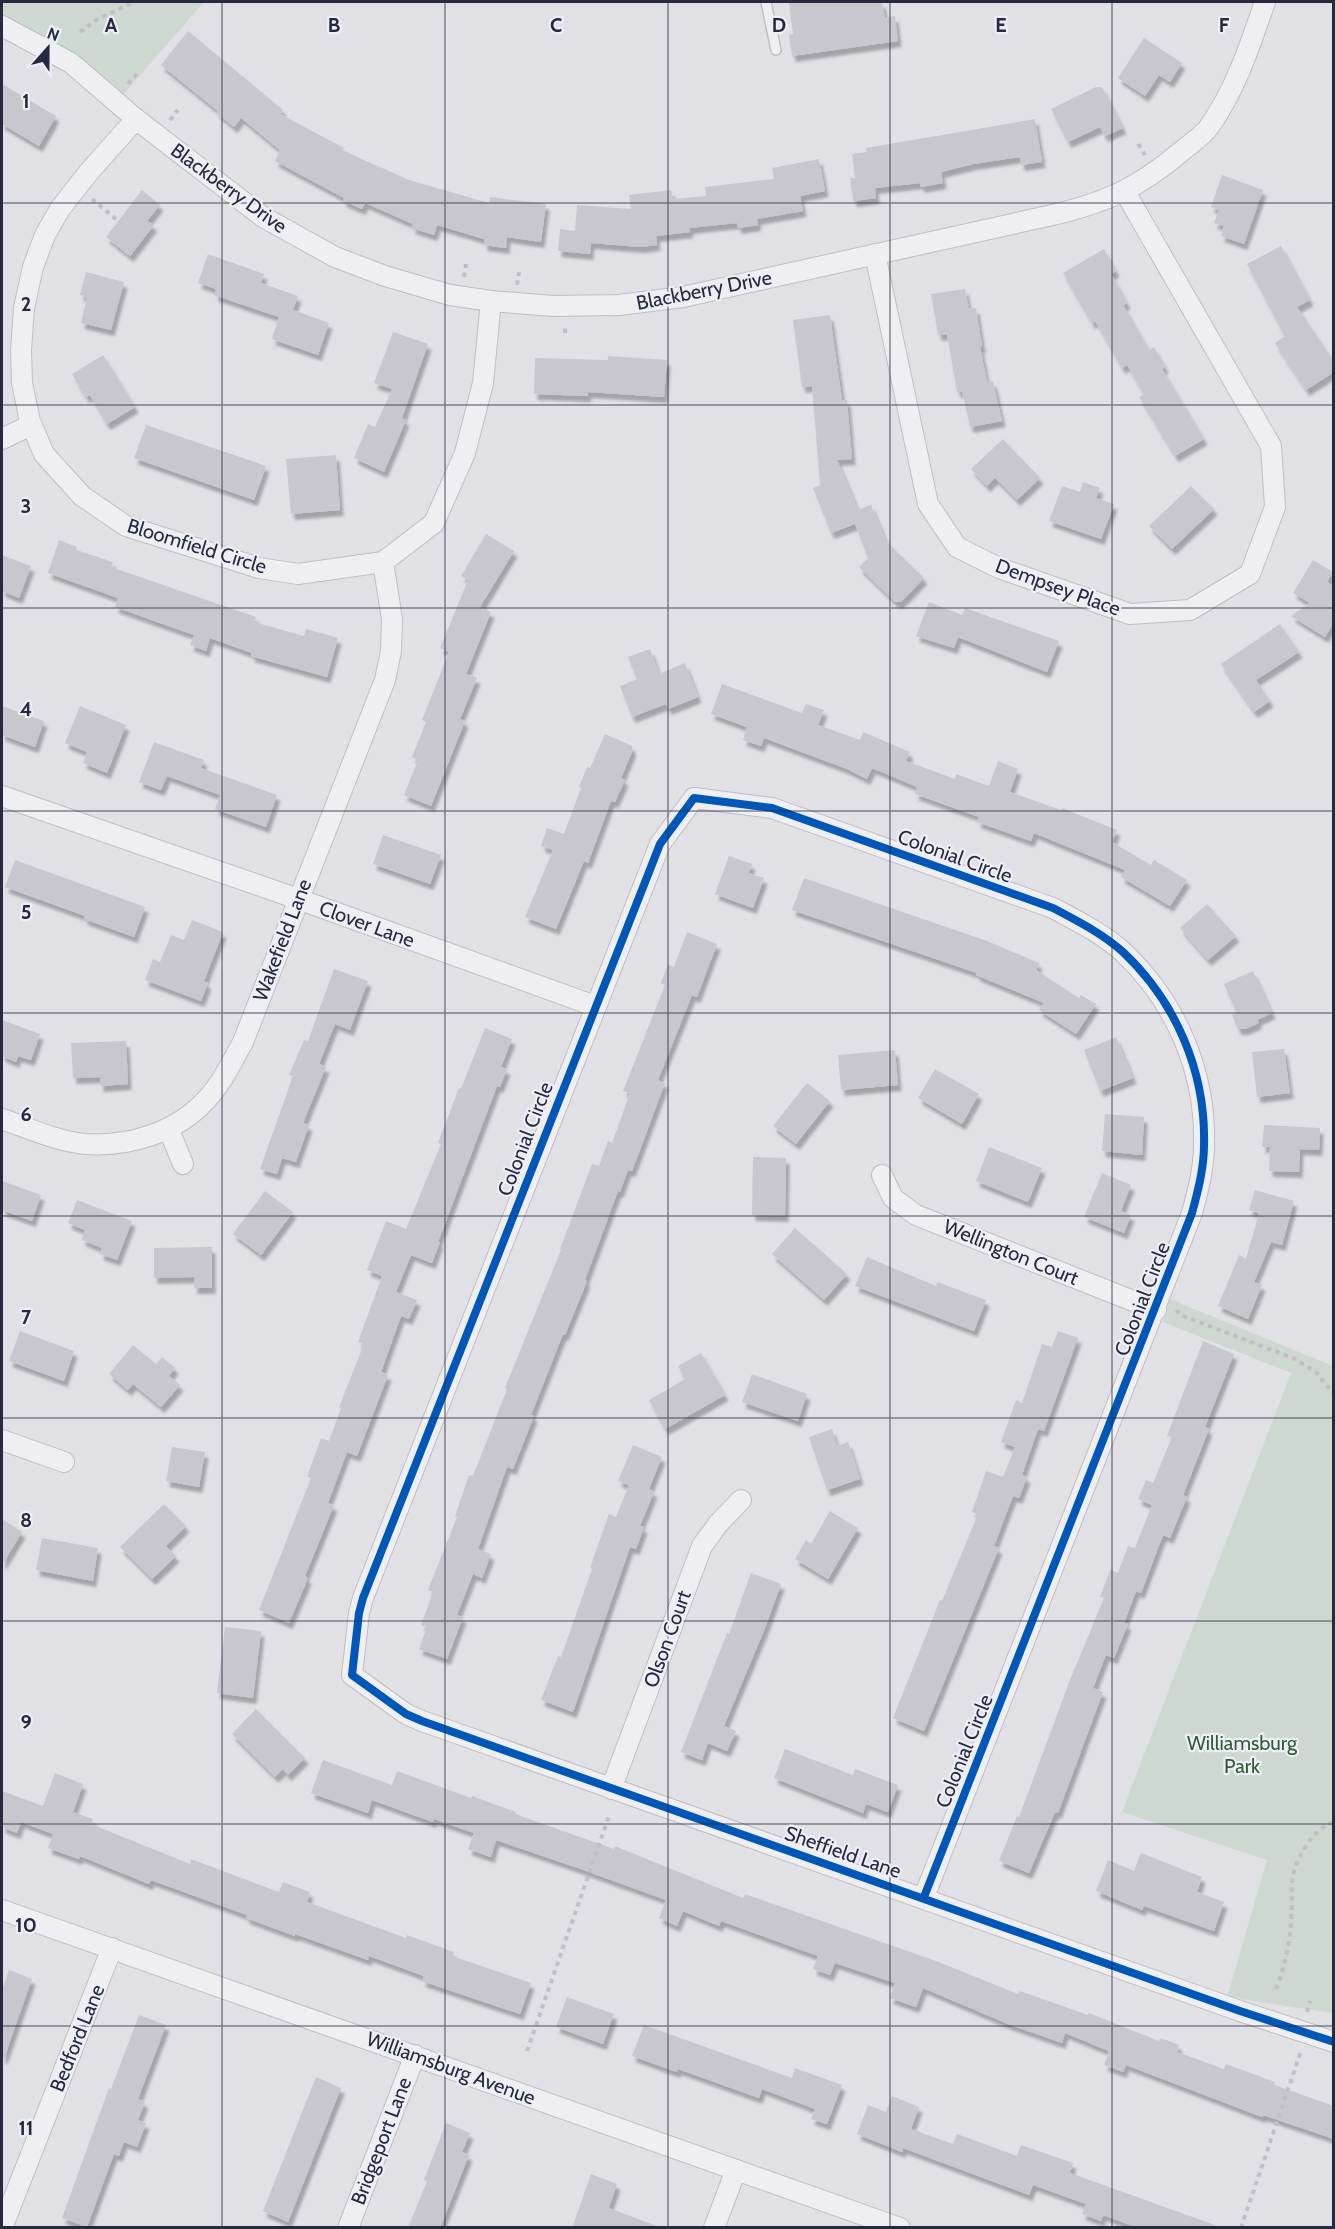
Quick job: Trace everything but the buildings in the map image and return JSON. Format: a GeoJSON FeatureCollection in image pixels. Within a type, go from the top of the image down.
{"type":"FeatureCollection","features":[{"type":"Feature","properties":{"kind":"street","name":"Blackberry Drive"},"geometry":{"type":"LineString","coordinates":[[2,26],[71,63],[136,119],[263,218],[335,257],[385,276],[450,296],[575,306],[618,305],[672,299],[1085,207],[1125,192],[1161,169],[1208,129],[1235,82],[1265,2]]}},
{"type":"Feature","properties":{"kind":"street","name":"Bloomfield Circle"},"geometry":{"type":"LineString","coordinates":[[136,119],[88,173],[60,209],[45,235],[33,267],[24,308],[21,350],[22,383],[31,425],[45,454],[82,496],[126,526],[259,568],[298,574],[383,562],[434,523],[465,453],[483,383],[491,301]]}},
{"type":"Feature","properties":{"kind":"street","name":"Dempsey Place"},"geometry":{"type":"LineString","coordinates":[[875,254],[928,504],[957,547],[999,568],[1130,614],[1190,610],[1250,574],[1275,507],[1271,446],[1125,192]]}},
{"type":"Feature","properties":{"kind":"street"},"geometry":{"type":"LineString","coordinates":[[2,439],[31,425]]}},
{"type":"Feature","properties":{"kind":"street","name":"Wakefield Lane"},"geometry":{"type":"LineString","coordinates":[[2,1119],[54,1137],[84,1143],[111,1144],[141,1139],[168,1128],[205,1101],[226,1073],[243,1042],[385,680],[391,651],[392,620],[383,562]]}},
{"type":"Feature","properties":{"kind":"street","name":"Clover Lane"},"geometry":{"type":"LineString","coordinates":[[2,796],[595,1006]]}},
{"type":"Feature","properties":{"kind":"street","name":"Colonial Circle"},"geometry":{"type":"LineString","coordinates":[[352,1675],[359,1613],[363,1598],[660,844],[694,798],[772,808],[1053,908],[1095,930],[1122,951],[1145,975],[1167,1005],[1184,1036],[1196,1071],[1203,1108],[1204,1146],[1200,1181],[1192,1213],[1157,1307],[924,1897]]}},
{"type":"Feature","properties":{"kind":"street"},"geometry":{"type":"LineString","coordinates":[[168,1128],[183,1164]]}},
{"type":"Feature","properties":{"kind":"street","name":"Wellington Court"},"geometry":{"type":"LineString","coordinates":[[882,1175],[893,1198],[916,1215],[1157,1307]]}},
{"type":"Feature","properties":{"kind":"street"},"geometry":{"type":"LineString","coordinates":[[2,1440],[64,1462]]}},
{"type":"Feature","properties":{"kind":"street","name":"Olson Court"},"geometry":{"type":"LineString","coordinates":[[611,1789],[702,1546],[718,1524],[741,1500]]}},
{"type":"Feature","properties":{"kind":"street","name":"Sheffield Lane"},"geometry":{"type":"LineString","coordinates":[[352,1675],[406,1714],[611,1789],[1334,2042]]}},
{"type":"Feature","properties":{"kind":"street","name":"Williamsburg Avenue"},"geometry":{"type":"LineString","coordinates":[[2,1910],[900,2228]]}},
{"type":"Feature","properties":{"kind":"street","name":"Bedford Lane"},"geometry":{"type":"LineString","coordinates":[[2,2228],[112,1948]]}},
{"type":"Feature","properties":{"kind":"street","name":"Bridgeport Lane"},"geometry":{"type":"LineString","coordinates":[[348,2228],[415,2055]]}},
{"type":"Feature","properties":{"kind":"street"},"geometry":{"type":"LineString","coordinates":[[714,2228],[736,2169]]}},
{"type":"Feature","properties":{"kind":"lane"},"geometry":{"type":"LineString","coordinates":[[766,2],[776,50]]}},
{"type":"Feature","properties":{"kind":"path"},"geometry":{"type":"LineString","coordinates":[[80,32],[98,18],[134,2]]}},
{"type":"Feature","properties":{"kind":"path"},"geometry":{"type":"LineString","coordinates":[[128,84],[137,74]]}},
{"type":"Feature","properties":{"kind":"path"},"geometry":{"type":"LineString","coordinates":[[170,120],[178,110]]}},
{"type":"Feature","properties":{"kind":"path"},"geometry":{"type":"LineString","coordinates":[[1138,144],[1145,155]]}},
{"type":"Feature","properties":{"kind":"path"},"geometry":{"type":"LineString","coordinates":[[87,194],[117,220]]}},
{"type":"Feature","properties":{"kind":"path"},"geometry":{"type":"LineString","coordinates":[[464,277],[466,264]]}},
{"type":"Feature","properties":{"kind":"path"},"geometry":{"type":"LineString","coordinates":[[517,285],[519,272]]}},
{"type":"Feature","properties":{"kind":"path"},"geometry":{"type":"LineString","coordinates":[[1157,1307],[1175,1310],[1184,1316],[1293,1358],[1316,1372],[1334,1395]]}},
{"type":"Feature","properties":{"kind":"path"},"geometry":{"type":"LineString","coordinates":[[527,2051],[609,1816]]}},
{"type":"Feature","properties":{"kind":"path"},"geometry":{"type":"LineString","coordinates":[[1276,1989],[1281,1976],[1292,1922],[1292,1878],[1295,1862],[1314,1834],[1334,1822]]}},
{"type":"Feature","properties":{"kind":"path"},"geometry":{"type":"LineString","coordinates":[[1241,2228],[1299,2058],[1302,2045],[1301,2031],[1310,2001]]}},
{"type":"Feature","properties":{"kind":"green space"},"geometry":{"type":"Polygon","coordinates":[[[2,2],[204,2],[120,98],[2,19],[2,2]]]}},
{"type":"Feature","properties":{"kind":"green space","name":"Williamsburg Park"},"geometry":{"type":"Polygon","coordinates":[[[1170,1299],[1333,1366],[1333,2013],[1227,1997],[1267,1860],[1122,1812],[1291,1373],[1163,1322],[1170,1299]]]}},
{"type":"Feature","properties":{"kind":"cycle path"},"geometry":{"type":"LineString","coordinates":[[924,1897],[1192,1213],[1204,1154],[1200,1091],[1184,1040],[1158,993],[1123,952],[1089,928],[1053,908],[772,808],[694,798],[660,844],[363,1598],[359,1613],[352,1675],[406,1714],[422,1721],[1240,2011],[1334,2042]]}}]}
